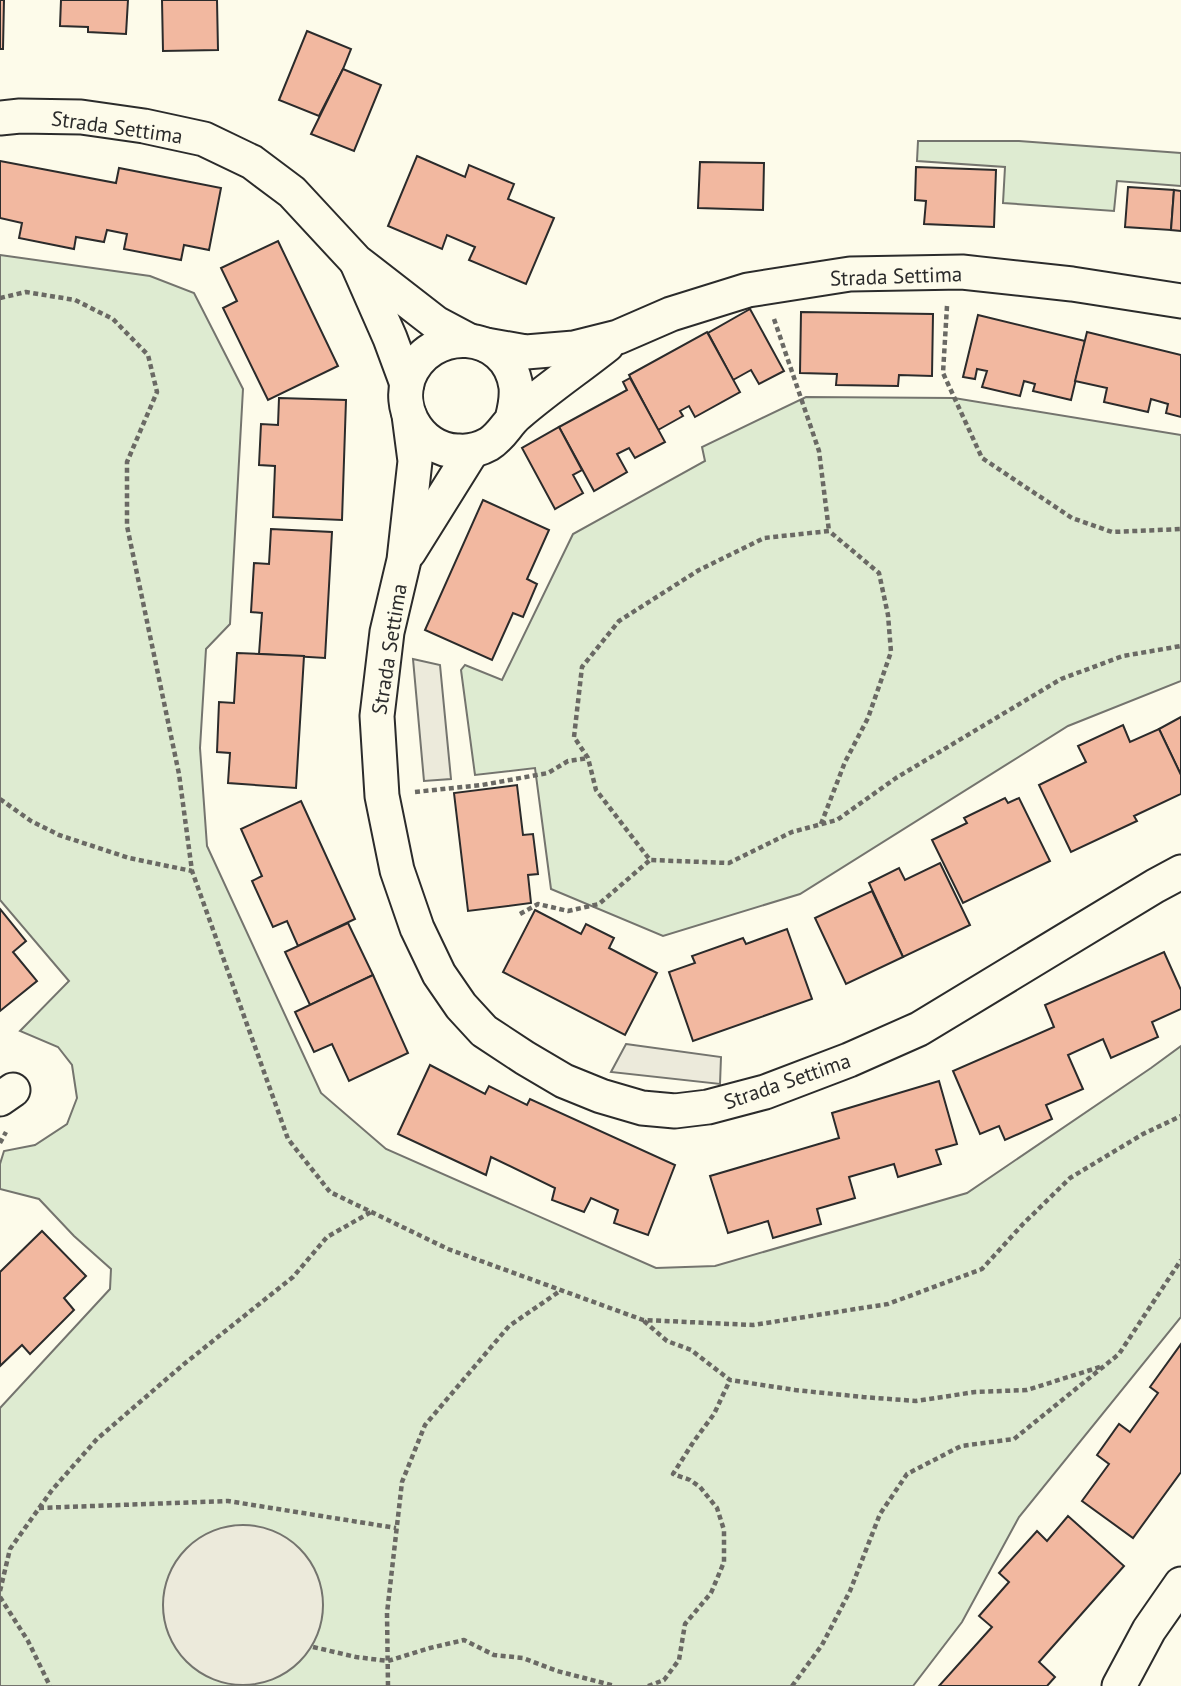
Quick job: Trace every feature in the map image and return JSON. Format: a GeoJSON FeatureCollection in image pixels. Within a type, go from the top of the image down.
{"type":"FeatureCollection","features":[{"type":"Feature","properties":{"kind":"street","name":"Strada Settima"},"geometry":{"type":"LineString","coordinates":[[0,118],[81,117],[144,126],[204,139],[252,162],[292,192],[356,261],[436,323],[500,355],[510,369],[516,385],[512,419]]}},
{"type":"Feature","properties":{"kind":"street","name":"Strada Settima"},"geometry":{"type":"LineString","coordinates":[[356,261],[390,338],[416,429],[441,448],[457,452],[488,444],[502,434],[512,419],[535,399],[618,337]]}},
{"type":"Feature","properties":{"kind":"street","name":"Strada Settima"},"geometry":{"type":"LineString","coordinates":[[1181,301],[1072,284],[962,272],[850,274],[748,290],[671,314],[618,337],[574,348],[526,352],[451,341],[436,346],[422,355],[413,368],[408,400],[415,461],[404,560],[387,632],[377,716],[382,796],[397,870],[417,928],[439,974],[461,1006],[484,1031],[564,1081],[642,1108],[675,1111],[708,1107],[765,1092],[849,1060],[919,1029],[1143,893],[1181,873]]}},
{"type":"Feature","properties":{"kind":"street","name":"Strada Settima"},"geometry":{"type":"LineString","coordinates":[[404,560],[472,450]]}},
{"type":"Feature","properties":{"kind":"street"},"geometry":{"type":"LineString","coordinates":[[1119,1686],[1149,1630],[1181,1584]]}},
{"type":"Feature","properties":{"kind":"path"},"geometry":{"type":"LineString","coordinates":[[949,272],[943,373],[982,458],[1082,522],[1112,532],[1181,529]]}},
{"type":"Feature","properties":{"kind":"path"},"geometry":{"type":"LineString","coordinates":[[765,288],[820,451],[829,531],[879,573],[888,615],[891,652],[868,718],[845,762],[821,824]]}},
{"type":"Feature","properties":{"kind":"path"},"geometry":{"type":"LineString","coordinates":[[0,298],[26,292],[75,300],[113,319],[148,355],[157,392],[127,462],[127,526],[179,774],[192,871],[288,1139],[330,1192],[448,1249],[643,1320],[753,1325],[888,1304],[982,1269],[1070,1178],[1143,1133],[1181,1116]]}},
{"type":"Feature","properties":{"kind":"path"},"geometry":{"type":"LineString","coordinates":[[650,860],[596,790],[588,758],[574,737],[582,667],[619,621],[699,570],[764,538],[829,531]]}},
{"type":"Feature","properties":{"kind":"path"},"geometry":{"type":"LineString","coordinates":[[520,914],[538,904],[568,911],[599,904],[650,860],[729,863],[792,832],[837,820],[896,779],[1061,679],[1123,656],[1181,646]]}},
{"type":"Feature","properties":{"kind":"path"},"geometry":{"type":"LineString","coordinates":[[382,796],[482,785],[548,774],[568,761],[588,758]]}},
{"type":"Feature","properties":{"kind":"path"},"geometry":{"type":"LineString","coordinates":[[0,799],[31,821],[59,835],[129,858],[192,871]]}},
{"type":"Feature","properties":{"kind":"path"},"geometry":{"type":"LineString","coordinates":[[0,1591],[10,1549],[52,1490],[107,1430],[293,1277],[327,1237],[371,1212]]}},
{"type":"Feature","properties":{"kind":"path"},"geometry":{"type":"LineString","coordinates":[[792,1686],[822,1645],[850,1591],[880,1514],[907,1474],[961,1446],[1014,1439],[1119,1354],[1181,1260]]}},
{"type":"Feature","properties":{"kind":"path"},"geometry":{"type":"LineString","coordinates":[[388,1686],[387,1613],[402,1482],[425,1425],[509,1326],[561,1290]]}},
{"type":"Feature","properties":{"kind":"path"},"geometry":{"type":"LineString","coordinates":[[643,1320],[667,1341],[691,1350],[730,1380],[795,1390],[916,1401],[975,1392],[1027,1390],[1104,1366]]}},
{"type":"Feature","properties":{"kind":"path"},"geometry":{"type":"LineString","coordinates":[[648,1686],[664,1680],[679,1660],[685,1624],[711,1594],[724,1562],[723,1531],[717,1508],[700,1487],[673,1474],[714,1414],[730,1380]]}},
{"type":"Feature","properties":{"kind":"path"},"geometry":{"type":"LineString","coordinates":[[39,1508],[228,1501],[396,1528]]}},
{"type":"Feature","properties":{"kind":"path"},"geometry":{"type":"LineString","coordinates":[[0,1597],[28,1641],[50,1686]]}},
{"type":"Feature","properties":{"kind":"path"},"geometry":{"type":"LineString","coordinates":[[313,1647],[388,1661],[464,1640],[494,1655],[523,1658],[557,1671],[615,1686]]}},
{"type":"Feature","properties":{"kind":"green space"},"geometry":{"type":"Polygon","coordinates":[[[918,141],[1019,141],[1181,153],[1181,186],[1117,181],[1114,211],[1003,203],[1005,167],[917,161],[918,141]]]}},
{"type":"Feature","properties":{"kind":"green space"},"geometry":{"type":"Polygon","coordinates":[[[0,255],[150,276],[194,293],[243,389],[230,624],[206,649],[200,748],[207,846],[321,1093],[386,1149],[656,1268],[715,1266],[967,1193],[1181,1046],[1181,1317],[1019,1517],[962,1622],[913,1686],[0,1686],[0,1408],[110,1289],[111,1269],[74,1236],[39,1199],[0,1189],[0,1164],[4,1151],[35,1145],[67,1124],[77,1098],[72,1065],[58,1047],[20,1031],[69,981],[0,900],[0,255]]]}},
{"type":"Feature","properties":{"kind":"green space"},"geometry":{"type":"Polygon","coordinates":[[[806,397],[954,398],[1181,435],[1181,681],[1068,726],[800,894],[663,936],[551,889],[535,768],[475,775],[461,670],[465,665],[502,680],[573,534],[705,461],[702,447],[806,397]]]}},
{"type":"Feature","properties":{"kind":"shaded area"},"geometry":{"type":"Polygon","coordinates":[[[413,659],[440,665],[451,779],[424,781],[413,659]]]}},
{"type":"Feature","properties":{"kind":"shaded area"},"geometry":{"type":"Polygon","coordinates":[[[626,1044],[721,1057],[720,1084],[611,1072],[626,1044]]]}},
{"type":"Feature","properties":{"kind":"shaded area"},"geometry":{"type":"Polygon","coordinates":[[[243,1525],[274,1531],[300,1548],[317,1574],[323,1605],[317,1636],[300,1662],[274,1679],[243,1685],[212,1679],[186,1662],[169,1636],[163,1605],[169,1574],[186,1548],[212,1531],[243,1525]]]}},
{"type":"Feature","properties":{"kind":"building"},"geometry":{"type":"Polygon","coordinates":[[[0,0],[4,0],[3,49],[0,49],[0,0]]]}},
{"type":"Feature","properties":{"kind":"building"},"geometry":{"type":"Polygon","coordinates":[[[61,0],[128,0],[126,34],[88,32],[88,27],[60,26],[61,0]]]}},
{"type":"Feature","properties":{"kind":"building"},"geometry":{"type":"Polygon","coordinates":[[[162,0],[217,0],[218,50],[163,51],[162,0]]]}},
{"type":"Feature","properties":{"kind":"building"},"geometry":{"type":"Polygon","coordinates":[[[307,31],[351,49],[319,116],[279,100],[307,31]]]}},
{"type":"Feature","properties":{"kind":"building"},"geometry":{"type":"Polygon","coordinates":[[[343,69],[381,85],[354,151],[311,134],[343,69]]]}},
{"type":"Feature","properties":{"kind":"building"},"geometry":{"type":"Polygon","coordinates":[[[417,156],[465,177],[469,165],[514,184],[508,199],[554,218],[526,284],[469,260],[475,247],[447,235],[442,249],[388,226],[417,156]]]}},
{"type":"Feature","properties":{"kind":"building"},"geometry":{"type":"Polygon","coordinates":[[[0,161],[116,183],[119,168],[221,188],[209,250],[184,245],[181,260],[124,249],[127,234],[107,230],[104,242],[76,237],[74,249],[19,238],[22,223],[0,218],[0,161]]]}},
{"type":"Feature","properties":{"kind":"building"},"geometry":{"type":"Polygon","coordinates":[[[700,162],[764,163],[763,210],[698,208],[700,162]]]}},
{"type":"Feature","properties":{"kind":"building"},"geometry":{"type":"Polygon","coordinates":[[[916,167],[996,170],[994,227],[924,224],[926,201],[915,200],[916,167]]]}},
{"type":"Feature","properties":{"kind":"building"},"geometry":{"type":"Polygon","coordinates":[[[1128,187],[1174,190],[1171,230],[1125,227],[1128,187]]]}},
{"type":"Feature","properties":{"kind":"building"},"geometry":{"type":"Polygon","coordinates":[[[1174,190],[1181,191],[1181,231],[1171,230],[1174,190]]]}},
{"type":"Feature","properties":{"kind":"building"},"geometry":{"type":"Polygon","coordinates":[[[278,241],[338,366],[268,400],[223,308],[237,301],[221,268],[278,241]]]}},
{"type":"Feature","properties":{"kind":"building"},"geometry":{"type":"Polygon","coordinates":[[[750,309],[784,371],[759,384],[751,370],[733,380],[708,333],[750,309]]]}},
{"type":"Feature","properties":{"kind":"building"},"geometry":{"type":"Polygon","coordinates":[[[801,312],[933,314],[932,376],[899,375],[898,386],[836,385],[837,374],[800,373],[801,312]]]}},
{"type":"Feature","properties":{"kind":"building"},"geometry":{"type":"Polygon","coordinates":[[[978,315],[1085,341],[1071,400],[1033,391],[1035,384],[1024,381],[1020,396],[982,387],[987,371],[977,369],[975,379],[963,377],[978,315]]]}},
{"type":"Feature","properties":{"kind":"building"},"geometry":{"type":"Polygon","coordinates":[[[707,332],[740,392],[695,417],[689,406],[680,411],[683,416],[658,430],[629,375],[707,332]]]}},
{"type":"Feature","properties":{"kind":"building"},"geometry":{"type":"Polygon","coordinates":[[[1087,332],[1181,355],[1181,417],[1166,413],[1168,404],[1151,399],[1148,412],[1104,402],[1107,388],[1075,381],[1087,332]]]}},
{"type":"Feature","properties":{"kind":"building"},"geometry":{"type":"Polygon","coordinates":[[[630,378],[665,442],[635,458],[629,448],[617,454],[627,472],[594,491],[559,427],[627,390],[623,382],[630,378]]]}},
{"type":"Feature","properties":{"kind":"building"},"geometry":{"type":"Polygon","coordinates":[[[279,398],[346,400],[342,520],[273,517],[275,466],[259,465],[261,424],[278,425],[279,398]]]}},
{"type":"Feature","properties":{"kind":"building"},"geometry":{"type":"Polygon","coordinates":[[[559,427],[582,470],[573,475],[583,493],[555,509],[522,448],[559,427]]]}},
{"type":"Feature","properties":{"kind":"building"},"geometry":{"type":"Polygon","coordinates":[[[483,500],[549,530],[527,579],[537,584],[523,617],[513,613],[492,660],[425,630],[483,500]]]}},
{"type":"Feature","properties":{"kind":"building"},"geometry":{"type":"Polygon","coordinates":[[[271,529],[332,532],[325,658],[259,654],[262,613],[251,612],[254,563],[269,564],[271,529]]]}},
{"type":"Feature","properties":{"kind":"building"},"geometry":{"type":"Polygon","coordinates":[[[237,653],[304,656],[296,788],[228,783],[230,753],[217,752],[219,702],[234,703],[237,653]]]}},
{"type":"Feature","properties":{"kind":"building"},"geometry":{"type":"Polygon","coordinates":[[[1181,717],[1181,775],[1159,729],[1181,717]]]}},
{"type":"Feature","properties":{"kind":"building"},"geometry":{"type":"Polygon","coordinates":[[[1123,725],[1130,742],[1159,729],[1181,775],[1181,794],[1134,816],[1137,821],[1071,852],[1039,785],[1086,762],[1078,746],[1123,725]]]}},
{"type":"Feature","properties":{"kind":"building"},"geometry":{"type":"Polygon","coordinates":[[[517,785],[523,835],[533,834],[538,874],[528,875],[531,903],[468,911],[454,793],[517,785]]]}},
{"type":"Feature","properties":{"kind":"building"},"geometry":{"type":"Polygon","coordinates":[[[1005,798],[1008,803],[1019,798],[1050,861],[963,903],[932,840],[967,823],[964,818],[1005,798]]]}},
{"type":"Feature","properties":{"kind":"building"},"geometry":{"type":"Polygon","coordinates":[[[301,801],[355,919],[298,946],[287,921],[273,927],[252,881],[262,876],[241,829],[301,801]]]}},
{"type":"Feature","properties":{"kind":"building"},"geometry":{"type":"Polygon","coordinates":[[[940,863],[970,925],[903,957],[869,883],[899,868],[905,880],[940,863]]]}},
{"type":"Feature","properties":{"kind":"building"},"geometry":{"type":"Polygon","coordinates":[[[872,891],[903,957],[846,984],[815,918],[872,891]]]}},
{"type":"Feature","properties":{"kind":"building"},"geometry":{"type":"Polygon","coordinates":[[[0,909],[26,941],[13,952],[37,981],[0,1011],[0,909]]]}},
{"type":"Feature","properties":{"kind":"building"},"geometry":{"type":"Polygon","coordinates":[[[535,910],[581,934],[586,924],[614,938],[609,948],[657,973],[625,1035],[503,972],[535,910]]]}},
{"type":"Feature","properties":{"kind":"building"},"geometry":{"type":"Polygon","coordinates":[[[348,923],[373,975],[310,1005],[285,952],[348,923]]]}},
{"type":"Feature","properties":{"kind":"building"},"geometry":{"type":"Polygon","coordinates":[[[787,929],[812,999],[693,1041],[669,972],[695,963],[692,956],[743,938],[746,944],[787,929]]]}},
{"type":"Feature","properties":{"kind":"building"},"geometry":{"type":"Polygon","coordinates":[[[1164,952],[1181,990],[1181,1009],[1152,1022],[1158,1037],[1111,1058],[1103,1039],[1068,1055],[1083,1089],[1046,1105],[1052,1119],[1005,1140],[999,1126],[980,1134],[953,1071],[1054,1027],[1045,1005],[1164,952]]]}},
{"type":"Feature","properties":{"kind":"building"},"geometry":{"type":"Polygon","coordinates":[[[373,975],[408,1053],[349,1081],[332,1044],[314,1052],[295,1012],[373,975]]]}},
{"type":"Feature","properties":{"kind":"building"},"geometry":{"type":"Polygon","coordinates":[[[430,1065],[485,1094],[489,1086],[527,1105],[530,1099],[675,1165],[648,1235],[614,1223],[618,1210],[591,1198],[584,1212],[552,1200],[555,1188],[491,1157],[486,1175],[398,1134],[430,1065]]]}},
{"type":"Feature","properties":{"kind":"building"},"geometry":{"type":"Polygon","coordinates":[[[939,1081],[957,1144],[936,1150],[941,1164],[898,1177],[894,1164],[849,1177],[855,1198],[817,1209],[821,1224],[773,1238],[768,1221],[728,1233],[710,1176],[839,1138],[832,1113],[939,1081]]]}},
{"type":"Feature","properties":{"kind":"building"},"geometry":{"type":"Polygon","coordinates":[[[42,1231],[86,1276],[64,1298],[74,1310],[30,1354],[22,1345],[0,1366],[0,1272],[42,1231]]]}},
{"type":"Feature","properties":{"kind":"building"},"geometry":{"type":"Polygon","coordinates":[[[1181,1344],[1181,1472],[1133,1538],[1082,1501],[1109,1464],[1097,1455],[1119,1424],[1130,1432],[1158,1393],[1150,1387],[1181,1344]]]}},
{"type":"Feature","properties":{"kind":"building"},"geometry":{"type":"Polygon","coordinates":[[[1068,1516],[1124,1566],[1039,1662],[1055,1677],[1047,1686],[939,1686],[992,1627],[979,1616],[1009,1582],[999,1573],[1037,1531],[1047,1541],[1068,1516]]]}}]}
